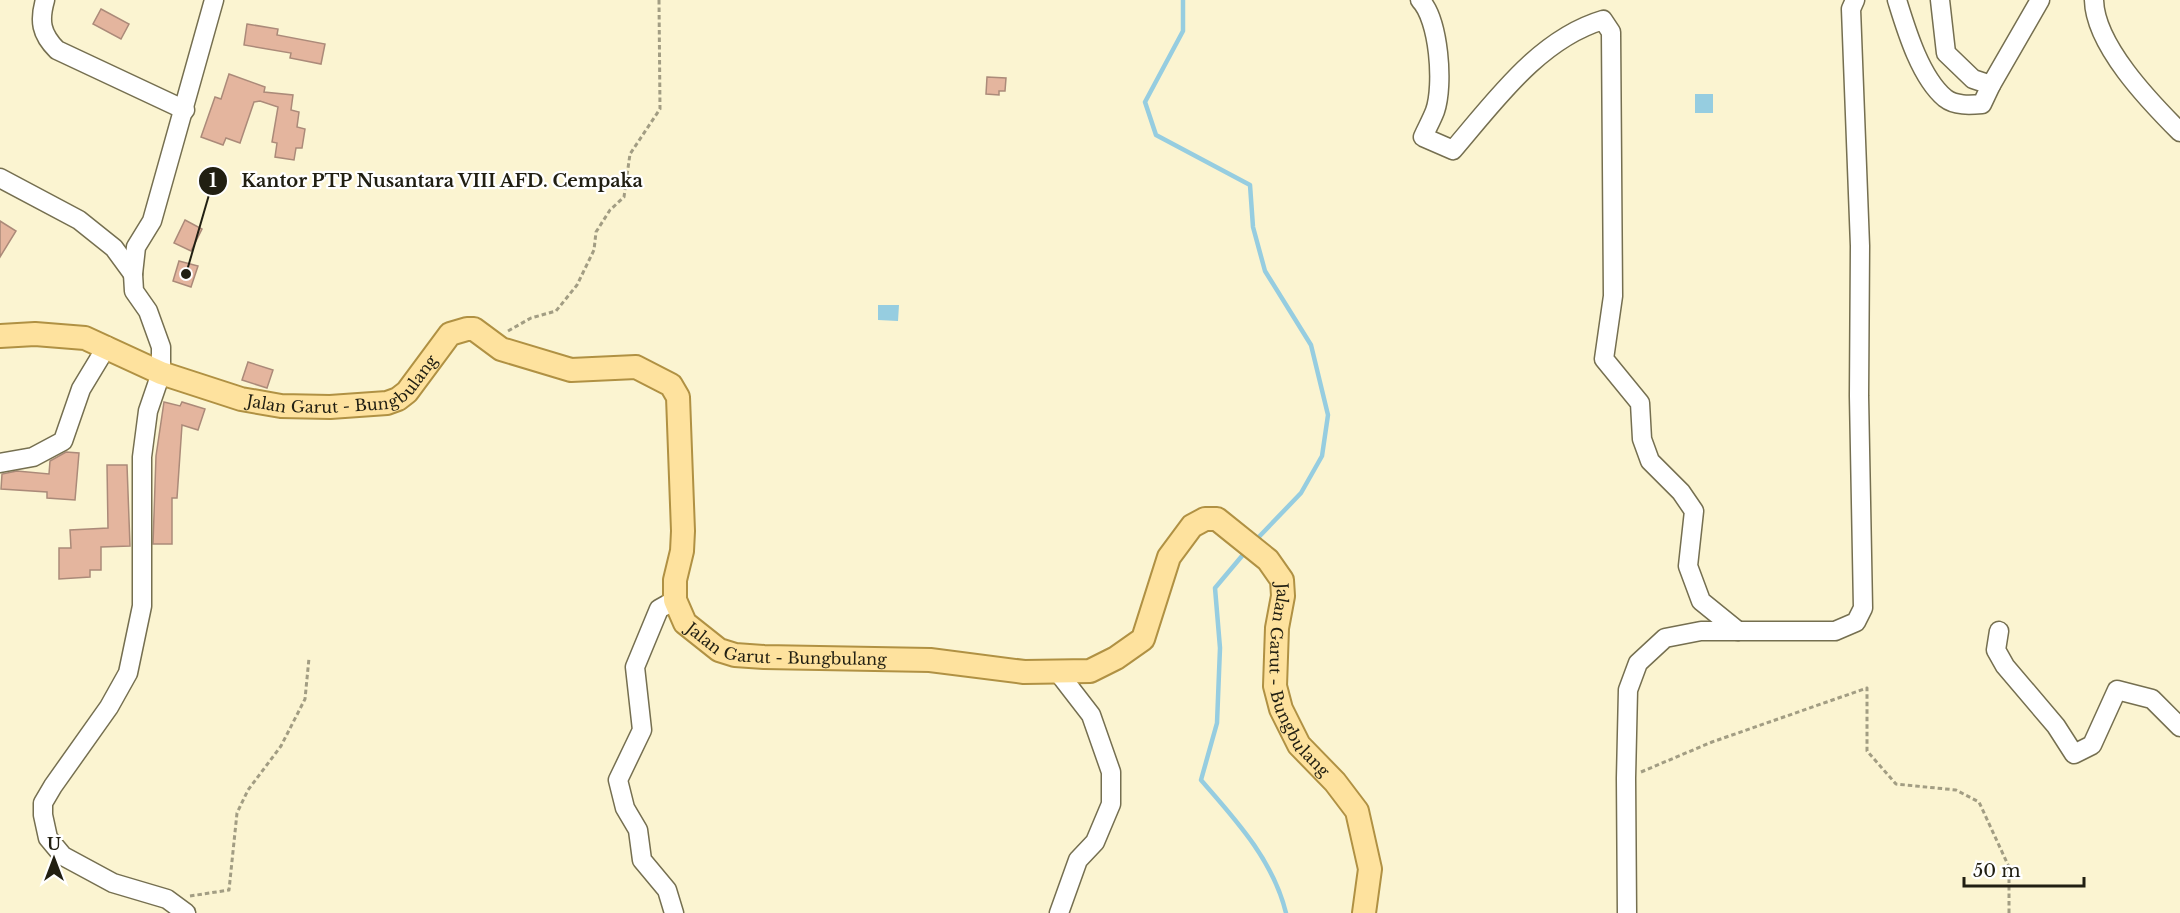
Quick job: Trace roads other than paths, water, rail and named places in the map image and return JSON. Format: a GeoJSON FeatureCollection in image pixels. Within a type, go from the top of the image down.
{"type":"FeatureCollection","features":[{"type":"Feature","properties":{"kind":"main road","name":"Jalan Garut - Bungbulang"},"geometry":{"type":"LineString","coordinates":[[0,336],[60,335],[86,338],[160,373],[241,399],[281,406],[361,406],[387,403],[407,392],[442,342],[454,331],[474,329],[501,350],[571,370],[636,367],[676,390],[680,417],[683,512],[682,550],[675,580],[675,600],[685,623],[719,650],[735,655],[822,660],[930,660],[1024,672],[1090,671],[1116,658],[1143,639],[1169,557],[1192,526],[1205,519],[1217,519],[1268,560],[1281,580],[1283,596],[1277,628],[1275,686],[1281,709],[1299,745],[1335,782],[1357,811],[1370,869],[1364,913]]}},
{"type":"Feature","properties":{"kind":"street"},"geometry":{"type":"LineString","coordinates":[[45,0],[41,25],[47,40],[57,50],[185,110]]}},
{"type":"Feature","properties":{"kind":"street"},"geometry":{"type":"LineString","coordinates":[[186,913],[167,899],[113,883],[63,856],[48,838],[43,803],[110,707],[128,673],[142,606],[142,457],[148,411],[160,373],[161,347],[148,311],[135,291],[133,274],[136,246],[152,221],[214,0]]}},
{"type":"Feature","properties":{"kind":"street"},"geometry":{"type":"LineString","coordinates":[[1420,0],[1435,28],[1438,69],[1436,109],[1423,137],[1453,150],[1516,77],[1547,51],[1590,24],[1604,20],[1611,32],[1613,296],[1604,359],[1640,403],[1642,439],[1650,462],[1681,492],[1694,511],[1688,566],[1701,601],[1738,631]]}},
{"type":"Feature","properties":{"kind":"street"},"geometry":{"type":"LineString","coordinates":[[1627,913],[1628,690],[1638,663],[1665,638],[1701,631],[1835,631],[1856,622],[1863,608],[1858,396],[1860,246],[1851,9],[1855,0]]}},
{"type":"Feature","properties":{"kind":"street"},"geometry":{"type":"LineString","coordinates":[[1897,0],[1911,45],[1946,98],[1966,105],[1982,104],[2040,0]]}},
{"type":"Feature","properties":{"kind":"street"},"geometry":{"type":"LineString","coordinates":[[1940,0],[1946,53],[1973,79],[1991,85]]}},
{"type":"Feature","properties":{"kind":"street"},"geometry":{"type":"LineString","coordinates":[[2094,0],[2094,10],[2112,52],[2180,132]]}},
{"type":"Feature","properties":{"kind":"street"},"geometry":{"type":"LineString","coordinates":[[0,178],[79,220],[114,248],[133,274]]}},
{"type":"Feature","properties":{"kind":"street"},"geometry":{"type":"LineString","coordinates":[[0,463],[33,458],[63,441],[81,389],[107,346]]}},
{"type":"Feature","properties":{"kind":"street"},"geometry":{"type":"LineString","coordinates":[[674,913],[667,890],[642,860],[638,830],[625,808],[618,780],[642,730],[635,667],[659,609],[675,600]]}},
{"type":"Feature","properties":{"kind":"street"},"geometry":{"type":"LineString","coordinates":[[1999,631],[1996,650],[2005,666],[2056,726],[2074,754],[2092,745],[2117,690],[2152,699],[2180,727]]}},
{"type":"Feature","properties":{"kind":"street"},"geometry":{"type":"LineString","coordinates":[[1057,671],[1091,715],[1111,772],[1111,804],[1095,842],[1078,860],[1059,913]]}},
{"type":"Feature","properties":{"kind":"water"},"geometry":{"type":"Polygon","coordinates":[[[1695,94],[1713,94],[1713,113],[1695,113],[1695,94]]]}},
{"type":"Feature","properties":{"kind":"water"},"geometry":{"type":"Polygon","coordinates":[[[878,305],[899,305],[898,321],[878,320],[878,305]]]}},
{"type":"Feature","properties":{"kind":"waterway"},"geometry":{"type":"LineString","coordinates":[[1183,0],[1183,31],[1145,102],[1156,135],[1250,185],[1253,227],[1265,271],[1311,345],[1328,415],[1322,456],[1301,493],[1254,542]]}},
{"type":"Feature","properties":{"kind":"waterway"},"geometry":{"type":"LineString","coordinates":[[1247,550],[1215,588],[1220,648],[1217,723],[1201,780],[1240,826],[1263,858],[1286,913]]}},
{"type":"Feature","properties":{"kind":"place","name":"Kantor PTP Nusantara VIII AFD. Cempaka"},"geometry":{"type":"Point","coordinates":[186,274]}}]}
